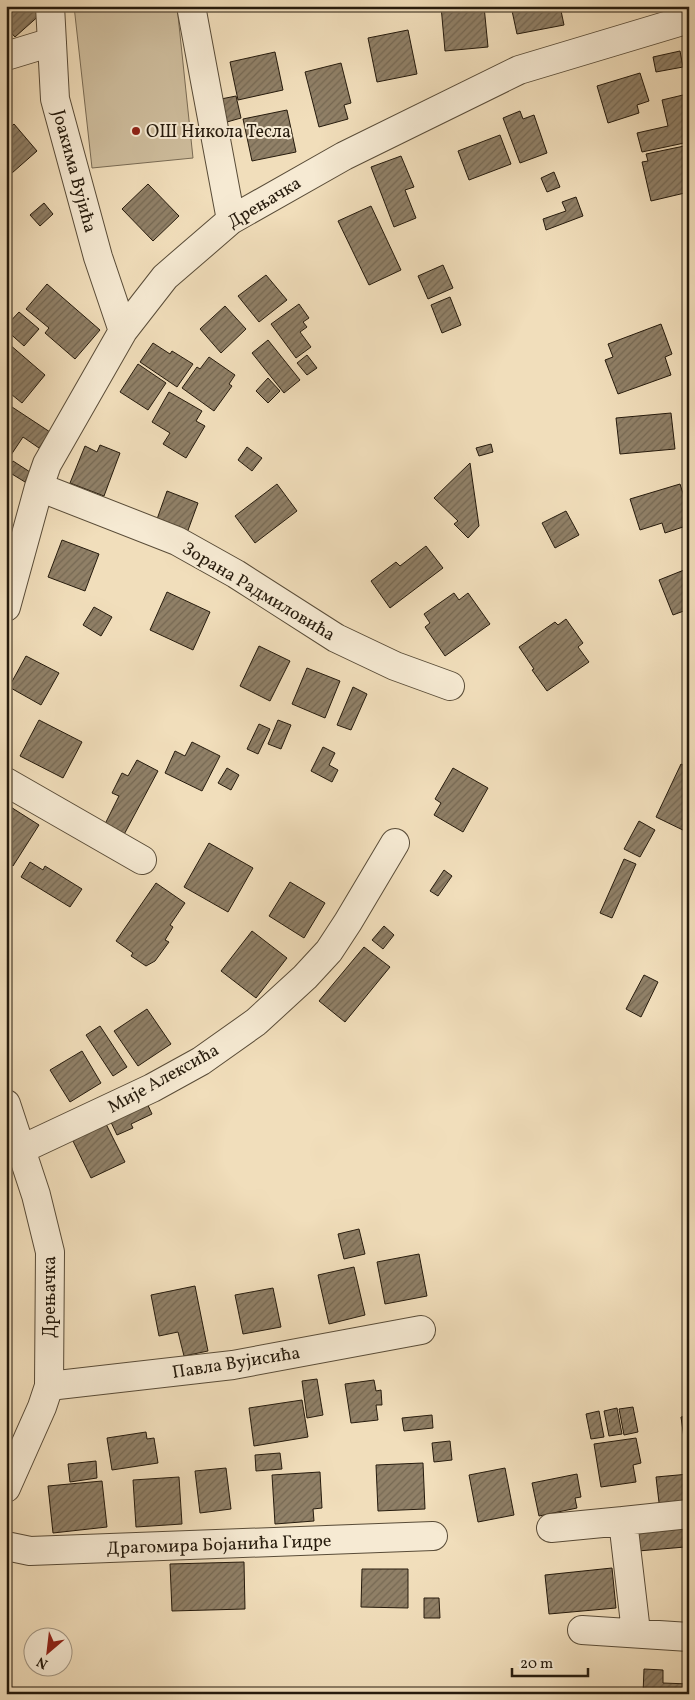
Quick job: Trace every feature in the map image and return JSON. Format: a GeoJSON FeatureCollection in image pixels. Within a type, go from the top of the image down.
{"type":"FeatureCollection","features":[{"type":"Feature","properties":{"kind":"street","name":"Јоакима Вујића"},"geometry":{"type":"LineString","coordinates":[[50,6],[55,99],[98,257],[123,331]]}},
{"type":"Feature","properties":{"kind":"street"},"geometry":{"type":"LineString","coordinates":[[191,6],[231,220]]}},
{"type":"Feature","properties":{"kind":"street","name":"Дрењачка"},"geometry":{"type":"LineString","coordinates":[[7,600],[47,464],[123,331],[165,277],[231,220],[344,156],[519,70],[689,19]]}},
{"type":"Feature","properties":{"kind":"street"},"geometry":{"type":"LineString","coordinates":[[6,56],[52,42]]}},
{"type":"Feature","properties":{"kind":"street","name":"Зорана Радмиловића"},"geometry":{"type":"LineString","coordinates":[[39,487],[177,541],[236,574],[336,638],[395,666],[450,686]]}},
{"type":"Feature","properties":{"kind":"street"},"geometry":{"type":"LineString","coordinates":[[6,782],[142,860]]}},
{"type":"Feature","properties":{"kind":"street","name":"Мије Алексића"},"geometry":{"type":"LineString","coordinates":[[22,1149],[152,1088],[201,1061],[256,1022],[329,951],[394,843]]}},
{"type":"Feature","properties":{"kind":"street","name":"Дрењачка"},"geometry":{"type":"LineString","coordinates":[[6,1104],[36,1196],[50,1252],[50,1386],[6,1488]]}},
{"type":"Feature","properties":{"kind":"street","name":"Павла Вујисића"},"geometry":{"type":"LineString","coordinates":[[50,1386],[233,1364],[421,1330]]}},
{"type":"Feature","properties":{"kind":"street"},"geometry":{"type":"LineString","coordinates":[[551,1528],[689,1514]]}},
{"type":"Feature","properties":{"kind":"street"},"geometry":{"type":"LineString","coordinates":[[624,1521],[636,1632]]}},
{"type":"Feature","properties":{"kind":"street","name":"Драгомира Бојанића Гидре"},"geometry":{"type":"LineString","coordinates":[[6,1546],[30,1551],[433,1536]]}},
{"type":"Feature","properties":{"kind":"street"},"geometry":{"type":"LineString","coordinates":[[582,1630],[636,1632],[689,1637]]}},
{"type":"Feature","properties":{"kind":"shaded area"},"geometry":{"type":"Polygon","coordinates":[[[74,6],[177,6],[193,158],[92,168],[74,6]]]}},
{"type":"Feature","properties":{"kind":"building"},"geometry":{"type":"Polygon","coordinates":[[[6,6],[36,6],[42,13],[15,37],[6,27],[6,6]]]}},
{"type":"Feature","properties":{"kind":"building"},"geometry":{"type":"Polygon","coordinates":[[[441,6],[484,6],[488,47],[445,51],[441,6]]]}},
{"type":"Feature","properties":{"kind":"building"},"geometry":{"type":"Polygon","coordinates":[[[511,6],[560,6],[564,25],[517,34],[511,6]]]}},
{"type":"Feature","properties":{"kind":"building"},"geometry":{"type":"Polygon","coordinates":[[[408,30],[417,74],[377,82],[368,38],[408,30]]]}},
{"type":"Feature","properties":{"kind":"building"},"geometry":{"type":"Polygon","coordinates":[[[680,51],[683,67],[656,72],[653,57],[680,51]]]}},
{"type":"Feature","properties":{"kind":"building"},"geometry":{"type":"Polygon","coordinates":[[[275,52],[283,90],[238,100],[230,62],[275,52]]]}},
{"type":"Feature","properties":{"kind":"building"},"geometry":{"type":"Polygon","coordinates":[[[341,63],[351,103],[344,105],[348,119],[319,127],[305,72],[341,63]]]}},
{"type":"Feature","properties":{"kind":"building"},"geometry":{"type":"Polygon","coordinates":[[[640,73],[649,101],[637,105],[639,113],[608,123],[597,86],[640,73]]]}},
{"type":"Feature","properties":{"kind":"building"},"geometry":{"type":"Polygon","coordinates":[[[683,95],[689,119],[689,142],[642,152],[637,133],[668,126],[662,100],[683,95]]]}},
{"type":"Feature","properties":{"kind":"building"},"geometry":{"type":"Polygon","coordinates":[[[236,96],[241,118],[227,122],[221,99],[236,96]]]}},
{"type":"Feature","properties":{"kind":"building"},"geometry":{"type":"Polygon","coordinates":[[[287,110],[296,152],[252,161],[243,119],[287,110]]]}},
{"type":"Feature","properties":{"kind":"building"},"geometry":{"type":"Polygon","coordinates":[[[520,111],[523,119],[534,115],[547,153],[520,163],[503,118],[520,111]]]}},
{"type":"Feature","properties":{"kind":"building"},"geometry":{"type":"Polygon","coordinates":[[[14,124],[37,151],[12,173],[6,167],[6,131],[14,124]]]}},
{"type":"Feature","properties":{"kind":"building"},"geometry":{"type":"Polygon","coordinates":[[[500,135],[511,164],[469,180],[458,151],[500,135]]]}},
{"type":"Feature","properties":{"kind":"building"},"geometry":{"type":"Polygon","coordinates":[[[689,145],[689,192],[651,201],[642,162],[648,161],[646,154],[689,145]]]}},
{"type":"Feature","properties":{"kind":"building"},"geometry":{"type":"Polygon","coordinates":[[[401,156],[414,187],[405,190],[416,218],[394,227],[371,167],[401,156]]]}},
{"type":"Feature","properties":{"kind":"building"},"geometry":{"type":"Polygon","coordinates":[[[554,172],[560,187],[547,192],[541,178],[554,172]]]}},
{"type":"Feature","properties":{"kind":"building"},"geometry":{"type":"Polygon","coordinates":[[[148,184],[179,216],[153,241],[122,209],[148,184]]]}},
{"type":"Feature","properties":{"kind":"building"},"geometry":{"type":"Polygon","coordinates":[[[576,197],[583,216],[546,230],[543,219],[566,211],[562,202],[576,197]]]}},
{"type":"Feature","properties":{"kind":"building"},"geometry":{"type":"Polygon","coordinates":[[[44,203],[53,214],[40,226],[30,215],[44,203]]]}},
{"type":"Feature","properties":{"kind":"building"},"geometry":{"type":"Polygon","coordinates":[[[371,206],[401,270],[369,285],[338,221],[371,206]]]}},
{"type":"Feature","properties":{"kind":"building"},"geometry":{"type":"Polygon","coordinates":[[[443,265],[453,288],[428,299],[418,276],[443,265]]]}},
{"type":"Feature","properties":{"kind":"building"},"geometry":{"type":"Polygon","coordinates":[[[266,275],[287,300],[259,322],[238,296],[266,275]]]}},
{"type":"Feature","properties":{"kind":"building"},"geometry":{"type":"Polygon","coordinates":[[[47,284],[100,330],[75,359],[45,333],[49,328],[26,309],[47,284]]]}},
{"type":"Feature","properties":{"kind":"building"},"geometry":{"type":"Polygon","coordinates":[[[450,297],[461,325],[442,333],[431,305],[450,297]]]}},
{"type":"Feature","properties":{"kind":"building"},"geometry":{"type":"Polygon","coordinates":[[[299,304],[309,318],[303,322],[307,327],[300,332],[311,347],[296,358],[271,324],[299,304]]]}},
{"type":"Feature","properties":{"kind":"building"},"geometry":{"type":"Polygon","coordinates":[[[225,306],[246,329],[221,353],[200,329],[225,306]]]}},
{"type":"Feature","properties":{"kind":"building"},"geometry":{"type":"Polygon","coordinates":[[[19,312],[39,329],[24,346],[6,330],[6,326],[19,312]]]}},
{"type":"Feature","properties":{"kind":"building"},"geometry":{"type":"Polygon","coordinates":[[[661,324],[672,354],[665,357],[671,375],[618,394],[605,360],[613,357],[608,344],[661,324]]]}},
{"type":"Feature","properties":{"kind":"building"},"geometry":{"type":"Polygon","coordinates":[[[268,340],[300,380],[284,393],[252,353],[268,340]]]}},
{"type":"Feature","properties":{"kind":"building"},"geometry":{"type":"Polygon","coordinates":[[[153,343],[170,354],[172,351],[193,364],[177,387],[140,362],[153,343]]]}},
{"type":"Feature","properties":{"kind":"building"},"geometry":{"type":"Polygon","coordinates":[[[9,344],[45,375],[22,403],[6,390],[6,347],[9,344]]]}},
{"type":"Feature","properties":{"kind":"building"},"geometry":{"type":"Polygon","coordinates":[[[307,355],[317,368],[307,375],[297,363],[307,355]]]}},
{"type":"Feature","properties":{"kind":"building"},"geometry":{"type":"Polygon","coordinates":[[[209,357],[235,375],[229,384],[232,386],[214,411],[182,388],[197,367],[200,369],[209,357]]]}},
{"type":"Feature","properties":{"kind":"building"},"geometry":{"type":"Polygon","coordinates":[[[138,364],[166,383],[148,410],[120,392],[138,364]]]}},
{"type":"Feature","properties":{"kind":"building"},"geometry":{"type":"Polygon","coordinates":[[[268,378],[280,391],[268,403],[256,391],[268,378]]]}},
{"type":"Feature","properties":{"kind":"building"},"geometry":{"type":"Polygon","coordinates":[[[169,392],[202,411],[196,421],[205,426],[186,458],[163,444],[170,433],[152,422],[169,392]]]}},
{"type":"Feature","properties":{"kind":"building"},"geometry":{"type":"Polygon","coordinates":[[[6,403],[50,432],[39,448],[23,437],[7,461],[6,403]]]}},
{"type":"Feature","properties":{"kind":"building"},"geometry":{"type":"Polygon","coordinates":[[[671,413],[675,449],[620,454],[616,418],[671,413]]]}},
{"type":"Feature","properties":{"kind":"building"},"geometry":{"type":"Polygon","coordinates":[[[491,444],[493,452],[479,456],[476,448],[491,444]]]}},
{"type":"Feature","properties":{"kind":"building"},"geometry":{"type":"Polygon","coordinates":[[[100,445],[120,453],[104,496],[70,483],[85,446],[97,452],[100,445]]]}},
{"type":"Feature","properties":{"kind":"building"},"geometry":{"type":"Polygon","coordinates":[[[247,447],[262,458],[252,471],[238,460],[247,447]]]}},
{"type":"Feature","properties":{"kind":"building"},"geometry":{"type":"Polygon","coordinates":[[[13,461],[30,472],[25,482],[7,471],[13,461]]]}},
{"type":"Feature","properties":{"kind":"building"},"geometry":{"type":"Polygon","coordinates":[[[470,463],[479,526],[468,538],[454,524],[458,521],[434,498],[470,463]]]}},
{"type":"Feature","properties":{"kind":"building"},"geometry":{"type":"Polygon","coordinates":[[[277,484],[297,511],[255,543],[235,516],[277,484]]]}},
{"type":"Feature","properties":{"kind":"building"},"geometry":{"type":"Polygon","coordinates":[[[680,484],[689,512],[689,525],[665,533],[662,523],[640,530],[630,499],[680,484]]]}},
{"type":"Feature","properties":{"kind":"building"},"geometry":{"type":"Polygon","coordinates":[[[167,491],[198,503],[187,533],[156,522],[167,491]]]}},
{"type":"Feature","properties":{"kind":"building"},"geometry":{"type":"Polygon","coordinates":[[[566,511],[579,535],[555,548],[542,523],[566,511]]]}},
{"type":"Feature","properties":{"kind":"building"},"geometry":{"type":"Polygon","coordinates":[[[62,540],[99,554],[85,591],[48,577],[62,540]]]}},
{"type":"Feature","properties":{"kind":"building"},"geometry":{"type":"Polygon","coordinates":[[[426,546],[443,568],[390,608],[371,581],[396,562],[400,566],[426,546]]]}},
{"type":"Feature","properties":{"kind":"building"},"geometry":{"type":"Polygon","coordinates":[[[689,568],[689,609],[673,615],[659,580],[689,568]]]}},
{"type":"Feature","properties":{"kind":"building"},"geometry":{"type":"Polygon","coordinates":[[[167,592],[210,612],[193,650],[150,630],[167,592]]]}},
{"type":"Feature","properties":{"kind":"building"},"geometry":{"type":"Polygon","coordinates":[[[454,593],[459,600],[468,593],[490,624],[445,656],[425,627],[430,623],[424,614],[454,593]]]}},
{"type":"Feature","properties":{"kind":"building"},"geometry":{"type":"Polygon","coordinates":[[[94,607],[112,617],[101,636],[83,625],[94,607]]]}},
{"type":"Feature","properties":{"kind":"building"},"geometry":{"type":"Polygon","coordinates":[[[566,619],[583,643],[578,647],[589,662],[547,691],[519,647],[555,622],[558,625],[566,619]]]}},
{"type":"Feature","properties":{"kind":"building"},"geometry":{"type":"Polygon","coordinates":[[[259,646],[290,661],[270,701],[240,686],[259,646]]]}},
{"type":"Feature","properties":{"kind":"building"},"geometry":{"type":"Polygon","coordinates":[[[26,656],[59,673],[41,705],[9,687],[26,656]]]}},
{"type":"Feature","properties":{"kind":"building"},"geometry":{"type":"Polygon","coordinates":[[[307,668],[340,681],[325,718],[292,704],[307,668]]]}},
{"type":"Feature","properties":{"kind":"building"},"geometry":{"type":"Polygon","coordinates":[[[353,687],[367,694],[351,730],[337,725],[353,687]]]}},
{"type":"Feature","properties":{"kind":"building"},"geometry":{"type":"Polygon","coordinates":[[[39,720],[82,742],[63,778],[20,756],[39,720]]]}},
{"type":"Feature","properties":{"kind":"building"},"geometry":{"type":"Polygon","coordinates":[[[278,720],[291,725],[281,749],[268,744],[278,720]]]}},
{"type":"Feature","properties":{"kind":"building"},"geometry":{"type":"Polygon","coordinates":[[[259,724],[270,729],[258,754],[247,749],[259,724]]]}},
{"type":"Feature","properties":{"kind":"building"},"geometry":{"type":"Polygon","coordinates":[[[192,742],[220,756],[202,791],[165,773],[175,751],[185,756],[192,742]]]}},
{"type":"Feature","properties":{"kind":"building"},"geometry":{"type":"Polygon","coordinates":[[[323,747],[335,753],[329,765],[338,770],[332,782],[311,771],[323,747]]]}},
{"type":"Feature","properties":{"kind":"building"},"geometry":{"type":"Polygon","coordinates":[[[137,760],[158,771],[120,842],[101,832],[119,796],[112,793],[122,773],[128,776],[137,760]]]}},
{"type":"Feature","properties":{"kind":"building"},"geometry":{"type":"Polygon","coordinates":[[[681,764],[689,768],[689,833],[656,817],[681,764]]]}},
{"type":"Feature","properties":{"kind":"building"},"geometry":{"type":"Polygon","coordinates":[[[227,768],[239,775],[231,790],[218,783],[227,768]]]}},
{"type":"Feature","properties":{"kind":"building"},"geometry":{"type":"Polygon","coordinates":[[[453,768],[488,788],[463,832],[434,815],[441,803],[435,799],[453,768]]]}},
{"type":"Feature","properties":{"kind":"building"},"geometry":{"type":"Polygon","coordinates":[[[6,804],[39,825],[13,866],[6,861],[6,804]]]}},
{"type":"Feature","properties":{"kind":"building"},"geometry":{"type":"Polygon","coordinates":[[[639,821],[655,830],[640,857],[624,849],[639,821]]]}},
{"type":"Feature","properties":{"kind":"building"},"geometry":{"type":"Polygon","coordinates":[[[209,843],[253,868],[228,912],[184,887],[209,843]]]}},
{"type":"Feature","properties":{"kind":"building"},"geometry":{"type":"Polygon","coordinates":[[[624,859],[636,864],[612,918],[600,913],[624,859]]]}},
{"type":"Feature","properties":{"kind":"building"},"geometry":{"type":"Polygon","coordinates":[[[30,862],[43,870],[45,866],[82,889],[70,907],[21,877],[30,862]]]}},
{"type":"Feature","properties":{"kind":"building"},"geometry":{"type":"Polygon","coordinates":[[[444,870],[452,876],[438,896],[430,891],[444,870]]]}},
{"type":"Feature","properties":{"kind":"building"},"geometry":{"type":"Polygon","coordinates":[[[290,882],[325,903],[304,938],[269,916],[290,882]]]}},
{"type":"Feature","properties":{"kind":"building"},"geometry":{"type":"Polygon","coordinates":[[[156,883],[185,903],[170,925],[173,927],[165,940],[169,942],[155,961],[146,966],[131,956],[133,953],[116,941],[156,883]]]}},
{"type":"Feature","properties":{"kind":"building"},"geometry":{"type":"Polygon","coordinates":[[[384,926],[394,935],[383,949],[372,940],[384,926]]]}},
{"type":"Feature","properties":{"kind":"building"},"geometry":{"type":"Polygon","coordinates":[[[252,931],[287,958],[256,998],[221,971],[252,931]]]}},
{"type":"Feature","properties":{"kind":"building"},"geometry":{"type":"Polygon","coordinates":[[[364,947],[390,967],[345,1022],[319,1001],[364,947]]]}},
{"type":"Feature","properties":{"kind":"building"},"geometry":{"type":"Polygon","coordinates":[[[644,975],[658,982],[641,1017],[626,1009],[644,975]]]}},
{"type":"Feature","properties":{"kind":"building"},"geometry":{"type":"Polygon","coordinates":[[[147,1009],[171,1044],[138,1066],[114,1031],[147,1009]]]}},
{"type":"Feature","properties":{"kind":"building"},"geometry":{"type":"Polygon","coordinates":[[[100,1026],[127,1067],[113,1076],[86,1035],[100,1026]]]}},
{"type":"Feature","properties":{"kind":"building"},"geometry":{"type":"Polygon","coordinates":[[[82,1051],[101,1083],[70,1102],[50,1070],[82,1051]]]}},
{"type":"Feature","properties":{"kind":"building"},"geometry":{"type":"Polygon","coordinates":[[[146,1101],[152,1114],[131,1124],[133,1128],[117,1135],[109,1118],[146,1101]]]}},
{"type":"Feature","properties":{"kind":"building"},"geometry":{"type":"Polygon","coordinates":[[[105,1122],[125,1162],[91,1178],[72,1139],[105,1122]]]}},
{"type":"Feature","properties":{"kind":"building"},"geometry":{"type":"Polygon","coordinates":[[[359,1229],[365,1254],[344,1259],[338,1234],[359,1229]]]}},
{"type":"Feature","properties":{"kind":"building"},"geometry":{"type":"Polygon","coordinates":[[[419,1254],[427,1296],[385,1304],[377,1262],[419,1254]]]}},
{"type":"Feature","properties":{"kind":"building"},"geometry":{"type":"Polygon","coordinates":[[[354,1267],[365,1315],[329,1324],[318,1275],[354,1267]]]}},
{"type":"Feature","properties":{"kind":"building"},"geometry":{"type":"Polygon","coordinates":[[[195,1286],[208,1351],[184,1356],[178,1332],[159,1336],[151,1295],[195,1286]]]}},
{"type":"Feature","properties":{"kind":"building"},"geometry":{"type":"Polygon","coordinates":[[[273,1288],[281,1327],[243,1334],[235,1295],[273,1288]]]}},
{"type":"Feature","properties":{"kind":"building"},"geometry":{"type":"Polygon","coordinates":[[[317,1379],[323,1415],[307,1418],[302,1381],[317,1379]]]}},
{"type":"Feature","properties":{"kind":"building"},"geometry":{"type":"Polygon","coordinates":[[[374,1380],[376,1391],[381,1390],[382,1405],[376,1405],[378,1420],[351,1423],[345,1384],[374,1380]]]}},
{"type":"Feature","properties":{"kind":"building"},"geometry":{"type":"Polygon","coordinates":[[[302,1400],[308,1437],[254,1446],[249,1408],[302,1400]]]}},
{"type":"Feature","properties":{"kind":"building"},"geometry":{"type":"Polygon","coordinates":[[[633,1407],[638,1432],[624,1435],[619,1409],[633,1407]]]}},
{"type":"Feature","properties":{"kind":"building"},"geometry":{"type":"Polygon","coordinates":[[[617,1408],[622,1434],[609,1436],[604,1411],[617,1408]]]}},
{"type":"Feature","properties":{"kind":"building"},"geometry":{"type":"Polygon","coordinates":[[[599,1411],[604,1437],[591,1439],[586,1414],[599,1411]]]}},
{"type":"Feature","properties":{"kind":"building"},"geometry":{"type":"Polygon","coordinates":[[[432,1415],[433,1428],[404,1431],[402,1418],[432,1415]]]}},
{"type":"Feature","properties":{"kind":"building"},"geometry":{"type":"Polygon","coordinates":[[[689,1416],[689,1474],[681,1417],[689,1416]]]}},
{"type":"Feature","properties":{"kind":"building"},"geometry":{"type":"Polygon","coordinates":[[[146,1432],[147,1439],[154,1438],[158,1463],[112,1470],[107,1438],[146,1432]]]}},
{"type":"Feature","properties":{"kind":"building"},"geometry":{"type":"Polygon","coordinates":[[[636,1438],[641,1463],[633,1465],[636,1482],[601,1487],[594,1444],[636,1438]]]}},
{"type":"Feature","properties":{"kind":"building"},"geometry":{"type":"Polygon","coordinates":[[[450,1441],[452,1460],[434,1462],[432,1443],[450,1441]]]}},
{"type":"Feature","properties":{"kind":"building"},"geometry":{"type":"Polygon","coordinates":[[[280,1453],[282,1469],[256,1471],[255,1455],[280,1453]]]}},
{"type":"Feature","properties":{"kind":"building"},"geometry":{"type":"Polygon","coordinates":[[[96,1461],[97,1478],[70,1482],[68,1464],[96,1461]]]}},
{"type":"Feature","properties":{"kind":"building"},"geometry":{"type":"Polygon","coordinates":[[[423,1463],[425,1509],[378,1511],[376,1465],[423,1463]]]}},
{"type":"Feature","properties":{"kind":"building"},"geometry":{"type":"Polygon","coordinates":[[[226,1468],[231,1509],[200,1513],[195,1471],[226,1468]]]}},
{"type":"Feature","properties":{"kind":"building"},"geometry":{"type":"Polygon","coordinates":[[[505,1468],[514,1515],[478,1522],[469,1475],[505,1468]]]}},
{"type":"Feature","properties":{"kind":"building"},"geometry":{"type":"Polygon","coordinates":[[[320,1472],[322,1508],[313,1509],[314,1521],[275,1524],[272,1475],[320,1472]]]}},
{"type":"Feature","properties":{"kind":"building"},"geometry":{"type":"Polygon","coordinates":[[[577,1474],[581,1497],[575,1498],[577,1508],[539,1516],[532,1483],[577,1474]]]}},
{"type":"Feature","properties":{"kind":"building"},"geometry":{"type":"Polygon","coordinates":[[[689,1474],[689,1508],[660,1511],[656,1477],[689,1474]]]}},
{"type":"Feature","properties":{"kind":"building"},"geometry":{"type":"Polygon","coordinates":[[[179,1477],[182,1524],[136,1527],[133,1480],[179,1477]]]}},
{"type":"Feature","properties":{"kind":"building"},"geometry":{"type":"Polygon","coordinates":[[[102,1481],[107,1527],[53,1533],[48,1486],[102,1481]]]}},
{"type":"Feature","properties":{"kind":"building"},"geometry":{"type":"Polygon","coordinates":[[[689,1525],[689,1552],[686,1552],[685,1547],[638,1551],[637,1530],[689,1525]]]}},
{"type":"Feature","properties":{"kind":"building"},"geometry":{"type":"Polygon","coordinates":[[[244,1562],[245,1609],[172,1611],[170,1564],[244,1562]]]}},
{"type":"Feature","properties":{"kind":"building"},"geometry":{"type":"Polygon","coordinates":[[[612,1568],[616,1608],[549,1614],[545,1575],[612,1568]]]}},
{"type":"Feature","properties":{"kind":"building"},"geometry":{"type":"Polygon","coordinates":[[[362,1569],[408,1569],[408,1608],[361,1607],[362,1569]]]}},
{"type":"Feature","properties":{"kind":"building"},"geometry":{"type":"Polygon","coordinates":[[[424,1598],[439,1598],[440,1618],[424,1618],[424,1598]]]}},
{"type":"Feature","properties":{"kind":"building"},"geometry":{"type":"Polygon","coordinates":[[[644,1669],[663,1670],[663,1683],[689,1684],[689,1694],[643,1694],[644,1669]]]}},
{"type":"Feature","properties":{"kind":"building"},"geometry":{"type":"Polygon","coordinates":[[[592,1689],[632,1690],[632,1694],[592,1694],[592,1689]]]}},
{"type":"Feature","properties":{"kind":"place","name":"ОШ Никола Тесла"},"geometry":{"type":"Point","coordinates":[136,131]}}]}
